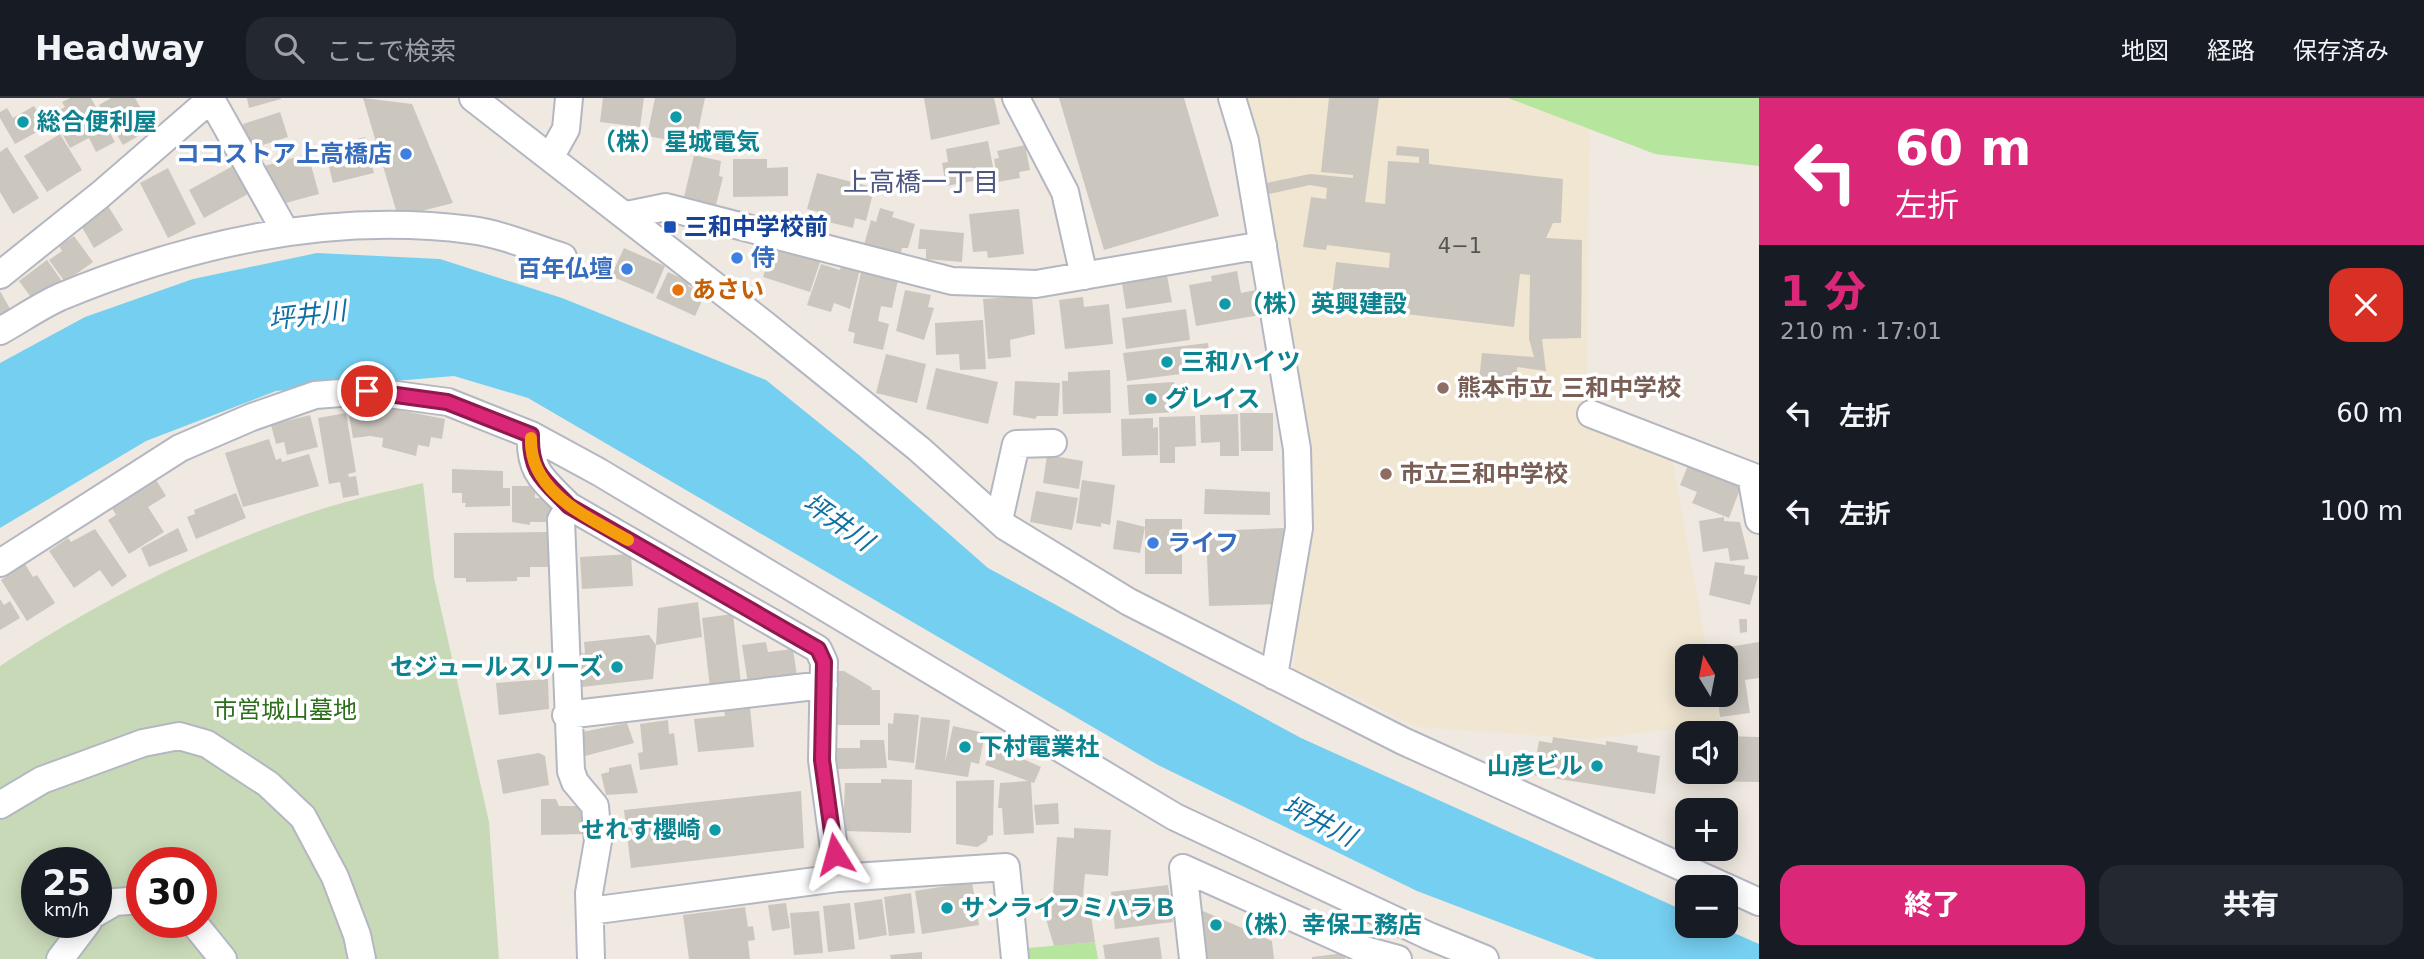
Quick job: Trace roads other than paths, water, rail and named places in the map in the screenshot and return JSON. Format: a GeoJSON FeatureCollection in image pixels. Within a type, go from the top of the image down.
{"type":"FeatureCollection","features":[{"type":"Feature","properties":{"kind":"street"},"geometry":{"type":"LineString","coordinates":[[0,275],[100,195],[212,98],[285,231]]}},
{"type":"Feature","properties":{"kind":"street"},"geometry":{"type":"LineString","coordinates":[[473,98],[627,215],[919,449],[999,520],[1129,602],[1403,741],[1759,902]]}},
{"type":"Feature","properties":{"kind":"street"},"geometry":{"type":"LineString","coordinates":[[551,156],[566,129],[569,98]]}},
{"type":"Feature","properties":{"kind":"street"},"geometry":{"type":"LineString","coordinates":[[1016,98],[1065,192],[1084,276]]}},
{"type":"Feature","properties":{"kind":"street"},"geometry":{"type":"LineString","coordinates":[[1232,98],[1245,141],[1297,449],[1298,528],[1274,676]]}},
{"type":"Feature","properties":{"kind":"street"},"geometry":{"type":"LineString","coordinates":[[627,215],[666,207],[952,281],[1036,284],[1263,245]]}},
{"type":"Feature","properties":{"kind":"street"},"geometry":{"type":"LineString","coordinates":[[0,331],[59,298],[189,253],[285,231],[385,224],[474,230],[563,257]]}},
{"type":"Feature","properties":{"kind":"street"},"geometry":{"type":"LineString","coordinates":[[0,563],[180,448],[252,417],[315,395],[367,391],[447,402],[531,435],[599,472],[1175,817],[1429,936],[1485,959]]}},
{"type":"Feature","properties":{"kind":"street"},"geometry":{"type":"LineString","coordinates":[[1591,414],[1755,478],[1759,520]]}},
{"type":"Feature","properties":{"kind":"street"},"geometry":{"type":"LineString","coordinates":[[531,435],[530,458],[541,477],[569,506],[818,649],[824,662],[822,760],[838,878]]}},
{"type":"Feature","properties":{"kind":"street"},"geometry":{"type":"LineString","coordinates":[[999,520],[1016,444],[1053,443]]}},
{"type":"Feature","properties":{"kind":"street"},"geometry":{"type":"LineString","coordinates":[[569,506],[561,520],[566,715],[571,771],[575,782],[595,806],[598,841],[589,892],[592,959]]}},
{"type":"Feature","properties":{"kind":"street"},"geometry":{"type":"LineString","coordinates":[[566,715],[824,685]]}},
{"type":"Feature","properties":{"kind":"street"},"geometry":{"type":"LineString","coordinates":[[0,805],[42,780],[143,743],[179,736],[207,744],[268,784],[303,817],[335,877],[357,935],[362,959]]}},
{"type":"Feature","properties":{"kind":"street"},"geometry":{"type":"LineString","coordinates":[[590,911],[838,878],[1006,867],[1015,959]]}},
{"type":"Feature","properties":{"kind":"street"},"geometry":{"type":"LineString","coordinates":[[1193,959],[1183,868],[1365,954],[1398,959]]}},
{"type":"Feature","properties":{"kind":"street"},"geometry":{"type":"LineString","coordinates":[[60,959],[76,938]]}},
{"type":"Feature","properties":{"kind":"street"},"geometry":{"type":"LineString","coordinates":[[206,938],[223,959]]}},
{"type":"Feature","properties":{"kind":"water","name":"坪井川"},"geometry":{"type":"Polygon","coordinates":[[[317,253],[440,259],[562,298],[766,380],[859,455],[988,568],[1301,738],[1675,907],[1675,938],[1738,938],[1738,935],[1759,944],[1759,959],[1596,959],[1417,891],[1158,765],[528,398],[454,376],[276,391],[146,441],[0,528],[0,363],[85,317],[193,279],[317,253]]]}},
{"type":"Feature","properties":{"kind":"place","name":"（株）星城電気"},"geometry":{"type":"Point","coordinates":[676,117]}},
{"type":"Feature","properties":{"kind":"place","name":"総合便利屋"},"geometry":{"type":"Point","coordinates":[23,122]}},
{"type":"Feature","properties":{"kind":"place","name":"ココストア上高橋店"},"geometry":{"type":"Point","coordinates":[406,154]}},
{"type":"Feature","properties":{"kind":"place","name":"三和中学校前"},"geometry":{"type":"Point","coordinates":[670,227]}},
{"type":"Feature","properties":{"kind":"place","name":"侍"},"geometry":{"type":"Point","coordinates":[737,258]}},
{"type":"Feature","properties":{"kind":"place","name":"百年仏壇"},"geometry":{"type":"Point","coordinates":[627,269]}},
{"type":"Feature","properties":{"kind":"place","name":"あさい"},"geometry":{"type":"Point","coordinates":[678,290]}},
{"type":"Feature","properties":{"kind":"place","name":"（株）英興建設"},"geometry":{"type":"Point","coordinates":[1225,304]}},
{"type":"Feature","properties":{"kind":"place","name":"三和ハイツ"},"geometry":{"type":"Point","coordinates":[1167,362]}},
{"type":"Feature","properties":{"kind":"place","name":"熊本市立 三和中学校"},"geometry":{"type":"Point","coordinates":[1443,388]}},
{"type":"Feature","properties":{"kind":"place","name":"グレイス"},"geometry":{"type":"Point","coordinates":[1151,399]}},
{"type":"Feature","properties":{"kind":"place","name":"市立三和中学校"},"geometry":{"type":"Point","coordinates":[1386,474]}},
{"type":"Feature","properties":{"kind":"place","name":"ライフ"},"geometry":{"type":"Point","coordinates":[1153,543]}},
{"type":"Feature","properties":{"kind":"place","name":"セジュールスリーズ"},"geometry":{"type":"Point","coordinates":[617,667]}},
{"type":"Feature","properties":{"kind":"place","name":"下村電業社"},"geometry":{"type":"Point","coordinates":[965,747]}},
{"type":"Feature","properties":{"kind":"place","name":"山彦ビル"},"geometry":{"type":"Point","coordinates":[1597,766]}},
{"type":"Feature","properties":{"kind":"place","name":"せれす櫻崎"},"geometry":{"type":"Point","coordinates":[715,830]}},
{"type":"Feature","properties":{"kind":"place","name":"サンライフミハラＢ"},"geometry":{"type":"Point","coordinates":[947,908]}},
{"type":"Feature","properties":{"kind":"place","name":"（株）幸保工務店"},"geometry":{"type":"Point","coordinates":[1216,925]}},
{"type":"Feature","properties":{"kind":"district","name":"上高橋一丁目"},"geometry":{"type":"Point","coordinates":[921,182]}},
{"type":"Feature","properties":{"kind":"park label","name":"市営城山墓地"},"geometry":{"type":"Point","coordinates":[285,710]}}]}
